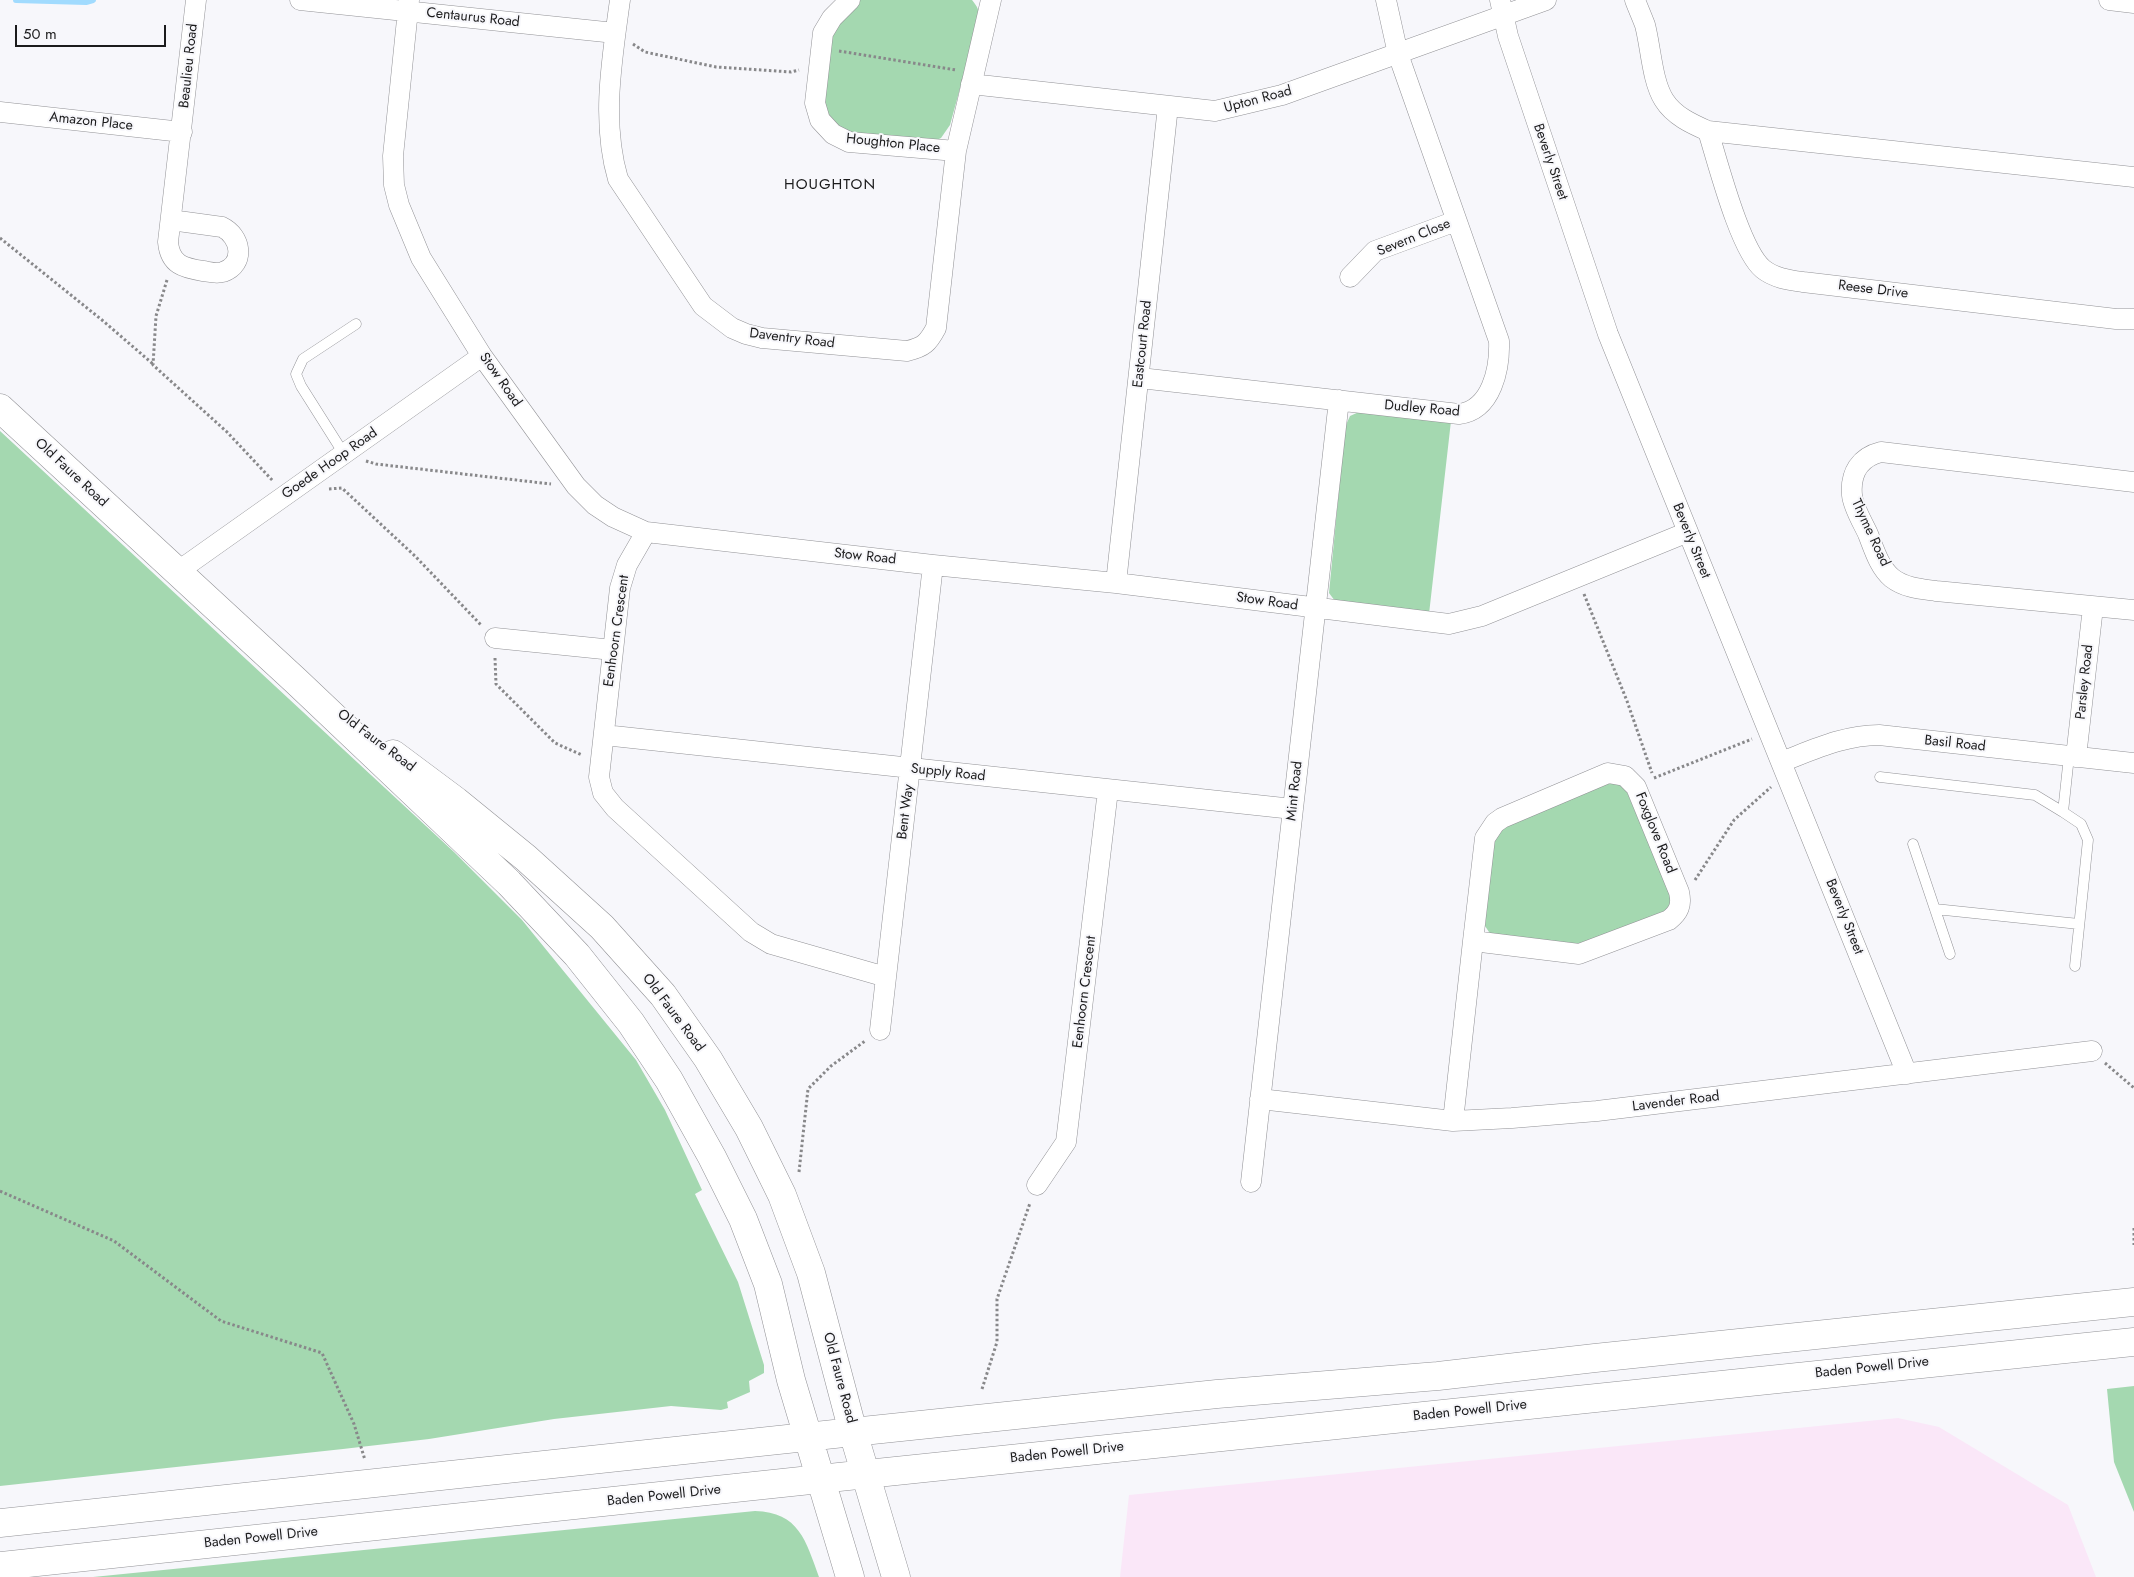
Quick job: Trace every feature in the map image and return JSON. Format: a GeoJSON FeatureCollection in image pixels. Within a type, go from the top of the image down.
{"type":"FeatureCollection","features":[{"type":"Feature","properties":{"kind":"main road","name":"Old Faure Road"},"geometry":{"type":"LineString","coordinates":[[0,408],[296,681],[509,883],[577,954],[631,1023],[674,1089],[743,1218],[768,1284],[782,1348],[850,1577]]}},
{"type":"Feature","properties":{"kind":"main road","name":"Old Faure Road"},"geometry":{"type":"LineString","coordinates":[[296,681],[456,801],[526,858],[602,927],[663,995],[713,1066],[749,1128],[782,1195],[811,1273],[853,1432],[896,1577]]}},
{"type":"Feature","properties":{"kind":"main road"},"geometry":{"type":"LineString","coordinates":[[0,1523],[372,1482],[1217,1394],[1438,1376],[2134,1302]]}},
{"type":"Feature","properties":{"kind":"main road","name":"Baden Powell Drive"},"geometry":{"type":"LineString","coordinates":[[0,1566],[2134,1342]]}},
{"type":"Feature","properties":{"kind":"street","name":"Beaulieu Road"},"geometry":{"type":"LineString","coordinates":[[171,220],[196,0]]}},
{"type":"Feature","properties":{"kind":"street","name":"Centaurus Road"},"geometry":{"type":"LineString","coordinates":[[300,0],[409,6],[615,32]]}},
{"type":"Feature","properties":{"kind":"street","name":"Daventry Road"},"geometry":{"type":"LineString","coordinates":[[620,0],[615,32],[609,108],[609,138],[618,179],[704,306],[732,328],[762,338],[907,351],[920,348],[929,340],[936,328],[966,77],[991,0]]}},
{"type":"Feature","properties":{"kind":"street","name":"Houghton Place"},"geometry":{"type":"LineString","coordinates":[[850,0],[826,25],[822,33],[824,56],[815,103],[820,120],[832,134],[849,142],[956,151]]}},
{"type":"Feature","properties":{"kind":"street"},"geometry":{"type":"LineString","coordinates":[[1386,0],[1398,54]]}},
{"type":"Feature","properties":{"kind":"street","name":"Upton Road"},"geometry":{"type":"LineString","coordinates":[[966,77],[1215,111],[1239,107],[1282,95],[1398,54],[1502,8],[1546,0]]}},
{"type":"Feature","properties":{"kind":"street"},"geometry":{"type":"LineString","coordinates":[[1635,0],[1645,25],[1659,90],[1664,100],[1688,122],[1708,131],[2134,177]]}},
{"type":"Feature","properties":{"kind":"street"},"geometry":{"type":"LineString","coordinates":[[2109,0],[2134,3]]}},
{"type":"Feature","properties":{"kind":"street","name":"Stow Road"},"geometry":{"type":"LineString","coordinates":[[409,6],[394,128],[394,185],[402,211],[421,258],[482,356],[576,486],[595,505],[613,517],[646,532],[933,565],[1116,582],[1315,609],[1449,624],[1482,616],[1688,532]]}},
{"type":"Feature","properties":{"kind":"street","name":"Beverly Street"},"geometry":{"type":"LineString","coordinates":[[1502,8],[1508,36],[1608,334],[1907,1074]]}},
{"type":"Feature","properties":{"kind":"street","name":"Dudley Road"},"geometry":{"type":"LineString","coordinates":[[1140,378],[1459,414],[1473,411],[1482,402],[1497,370],[1498,340],[1398,54]]}},
{"type":"Feature","properties":{"kind":"street","name":"Eastcourt Road"},"geometry":{"type":"LineString","coordinates":[[1116,582],[1140,378],[1168,106]]}},
{"type":"Feature","properties":{"kind":"street","name":"Amazon Place"},"geometry":{"type":"LineString","coordinates":[[0,112],[182,132]]}},
{"type":"Feature","properties":{"kind":"street","name":"Reese Drive"},"geometry":{"type":"LineString","coordinates":[[1708,131],[1739,228],[1756,261],[1772,275],[1803,282],[2116,319],[2134,319]]}},
{"type":"Feature","properties":{"kind":"street","name":"Severn Close"},"geometry":{"type":"LineString","coordinates":[[1350,277],[1375,252],[1456,221]]}},
{"type":"Feature","properties":{"kind":"street","name":"Goede Hoop Road"},"geometry":{"type":"LineString","coordinates":[[177,572],[482,356]]}},
{"type":"Feature","properties":{"kind":"street","name":"Mint Road"},"geometry":{"type":"LineString","coordinates":[[1251,1182],[1339,400]]}},
{"type":"Feature","properties":{"kind":"street","name":"Thyme Road"},"geometry":{"type":"LineString","coordinates":[[2134,482],[1881,452],[1868,455],[1858,465],[1854,477],[1852,496],[1880,564],[1892,577],[1905,586],[1936,591],[2134,610]]}},
{"type":"Feature","properties":{"kind":"street","name":"Eenhoorn Crescent"},"geometry":{"type":"LineString","coordinates":[[646,532],[627,565],[620,588],[600,764],[600,786],[608,802],[751,932],[771,944],[886,977]]}},
{"type":"Feature","properties":{"kind":"street","name":"Bent Way"},"geometry":{"type":"LineString","coordinates":[[880,1030],[933,565]]}},
{"type":"Feature","properties":{"kind":"street","name":"Parsley Road"},"geometry":{"type":"LineString","coordinates":[[2073,757],[2093,607]]}},
{"type":"Feature","properties":{"kind":"street"},"geometry":{"type":"LineString","coordinates":[[495,638],[613,650]]}},
{"type":"Feature","properties":{"kind":"street","name":"Supply Road"},"geometry":{"type":"LineString","coordinates":[[604,735],[1293,809]]}},
{"type":"Feature","properties":{"kind":"street","name":"Basil Road"},"geometry":{"type":"LineString","coordinates":[[1784,771],[1842,739],[1861,735],[1879,735],[2134,764]]}},
{"type":"Feature","properties":{"kind":"street","name":"Foxglove Road"},"geometry":{"type":"LineString","coordinates":[[1453,1121],[1484,847],[1489,830],[1502,818],[1608,773],[1626,776],[1636,787],[1679,892]]}},
{"type":"Feature","properties":{"kind":"street","name":"Eenhoorn Crescent"},"geometry":{"type":"LineString","coordinates":[[1037,1185],[1066,1142],[1108,790]]}},
{"type":"Feature","properties":{"kind":"street"},"geometry":{"type":"LineString","coordinates":[[1473,941],[1580,954],[1669,920],[1679,908],[1681,900],[1679,892]]}},
{"type":"Feature","properties":{"kind":"street","name":"Lavender Road"},"geometry":{"type":"LineString","coordinates":[[1260,1099],[1453,1121],[1502,1119],[1597,1111],[2092,1051]]}},
{"type":"Feature","properties":{"kind":"lane"},"geometry":{"type":"LineString","coordinates":[[344,454],[301,386],[296,374],[303,358],[356,324]]}},
{"type":"Feature","properties":{"kind":"lane"},"geometry":{"type":"LineString","coordinates":[[2063,812],[2073,757]]}},
{"type":"Feature","properties":{"kind":"lane"},"geometry":{"type":"LineString","coordinates":[[1880,777],[2035,795],[2081,824],[2088,840],[2074,966]]}},
{"type":"Feature","properties":{"kind":"lane"},"geometry":{"type":"LineString","coordinates":[[1913,844],[1950,954]]}},
{"type":"Feature","properties":{"kind":"lane"},"geometry":{"type":"LineString","coordinates":[[1935,909],[2079,924]]}},
{"type":"Feature","properties":{"kind":"path"},"geometry":{"type":"LineString","coordinates":[[615,32],[645,52],[716,67],[791,72],[824,56],[966,77]]}},
{"type":"Feature","properties":{"kind":"path"},"geometry":{"type":"LineString","coordinates":[[0,238],[102,320],[153,365]]}},
{"type":"Feature","properties":{"kind":"path"},"geometry":{"type":"LineString","coordinates":[[344,454],[376,464],[537,484],[576,486]]}},
{"type":"Feature","properties":{"kind":"path"},"geometry":{"type":"LineString","coordinates":[[1578,577],[1627,701],[1654,778]]}},
{"type":"Feature","properties":{"kind":"path"},"geometry":{"type":"LineString","coordinates":[[495,638],[496,684],[555,743],[600,764]]}},
{"type":"Feature","properties":{"kind":"path"},"geometry":{"type":"LineString","coordinates":[[1648,780],[1759,736]]}},
{"type":"Feature","properties":{"kind":"path"},"geometry":{"type":"LineString","coordinates":[[1679,892],[1689,888],[1734,820],[1770,788],[1784,771]]}},
{"type":"Feature","properties":{"kind":"path"},"geometry":{"type":"LineString","coordinates":[[800,1172],[808,1089],[831,1066],[880,1030]]}},
{"type":"Feature","properties":{"kind":"path"},"geometry":{"type":"LineString","coordinates":[[2092,1051],[2134,1088]]}},
{"type":"Feature","properties":{"kind":"path"},"geometry":{"type":"LineString","coordinates":[[982,1389],[997,1342],[997,1299],[1037,1185]]}},
{"type":"Feature","properties":{"kind":"path"},"geometry":{"type":"LineString","coordinates":[[0,1191],[114,1241],[221,1321],[322,1353],[354,1424],[372,1482]]}},
{"type":"Feature","properties":{"kind":"path"},"geometry":{"type":"LineString","coordinates":[[2134,1228],[2134,1245]]}},
{"type":"Feature","properties":{"kind":"shaded area"},"geometry":{"type":"Polygon","coordinates":[[[1898,1418],[1939,1427],[2068,1505],[2096,1577],[1120,1577],[1129,1495],[1898,1418]]]}},
{"type":"Feature","properties":{"kind":"green space"},"geometry":{"type":"Polygon","coordinates":[[[860,0],[972,0],[977,7],[979,19],[950,125],[941,138],[933,142],[850,134],[836,127],[824,107],[830,34],[840,19],[860,0]]]}},
{"type":"Feature","properties":{"kind":"green space"},"geometry":{"type":"Polygon","coordinates":[[[1361,411],[1451,421],[1429,614],[1335,601],[1329,593],[1345,427],[1350,416],[1361,411]]]}},
{"type":"Feature","properties":{"kind":"green space"},"geometry":{"type":"Polygon","coordinates":[[[0,431],[454,852],[522,920],[636,1060],[665,1110],[702,1190],[695,1194],[738,1282],[764,1365],[764,1373],[749,1381],[750,1392],[727,1402],[728,1408],[721,1410],[671,1406],[554,1419],[429,1439],[0,1486],[0,431]]]}},
{"type":"Feature","properties":{"kind":"green space"},"geometry":{"type":"Polygon","coordinates":[[[1615,781],[1625,787],[1670,895],[1670,905],[1663,913],[1581,945],[1491,935],[1485,926],[1492,846],[1502,826],[1615,781]]]}},
{"type":"Feature","properties":{"kind":"green space"},"geometry":{"type":"Polygon","coordinates":[[[2134,1386],[2134,1512],[2114,1462],[2107,1389],[2134,1386]]]}},
{"type":"Feature","properties":{"kind":"green space"},"geometry":{"type":"Polygon","coordinates":[[[755,1511],[782,1517],[799,1531],[810,1552],[819,1577],[93,1577],[755,1511]]]}},
{"type":"Feature","properties":{"kind":"waterway"},"geometry":{"type":"LineString","coordinates":[[16,0],[86,2],[93,0]]}},
{"type":"Feature","properties":{"kind":"district","name":"HOUGHTON"},"geometry":{"type":"Point","coordinates":[830,185]}}]}
